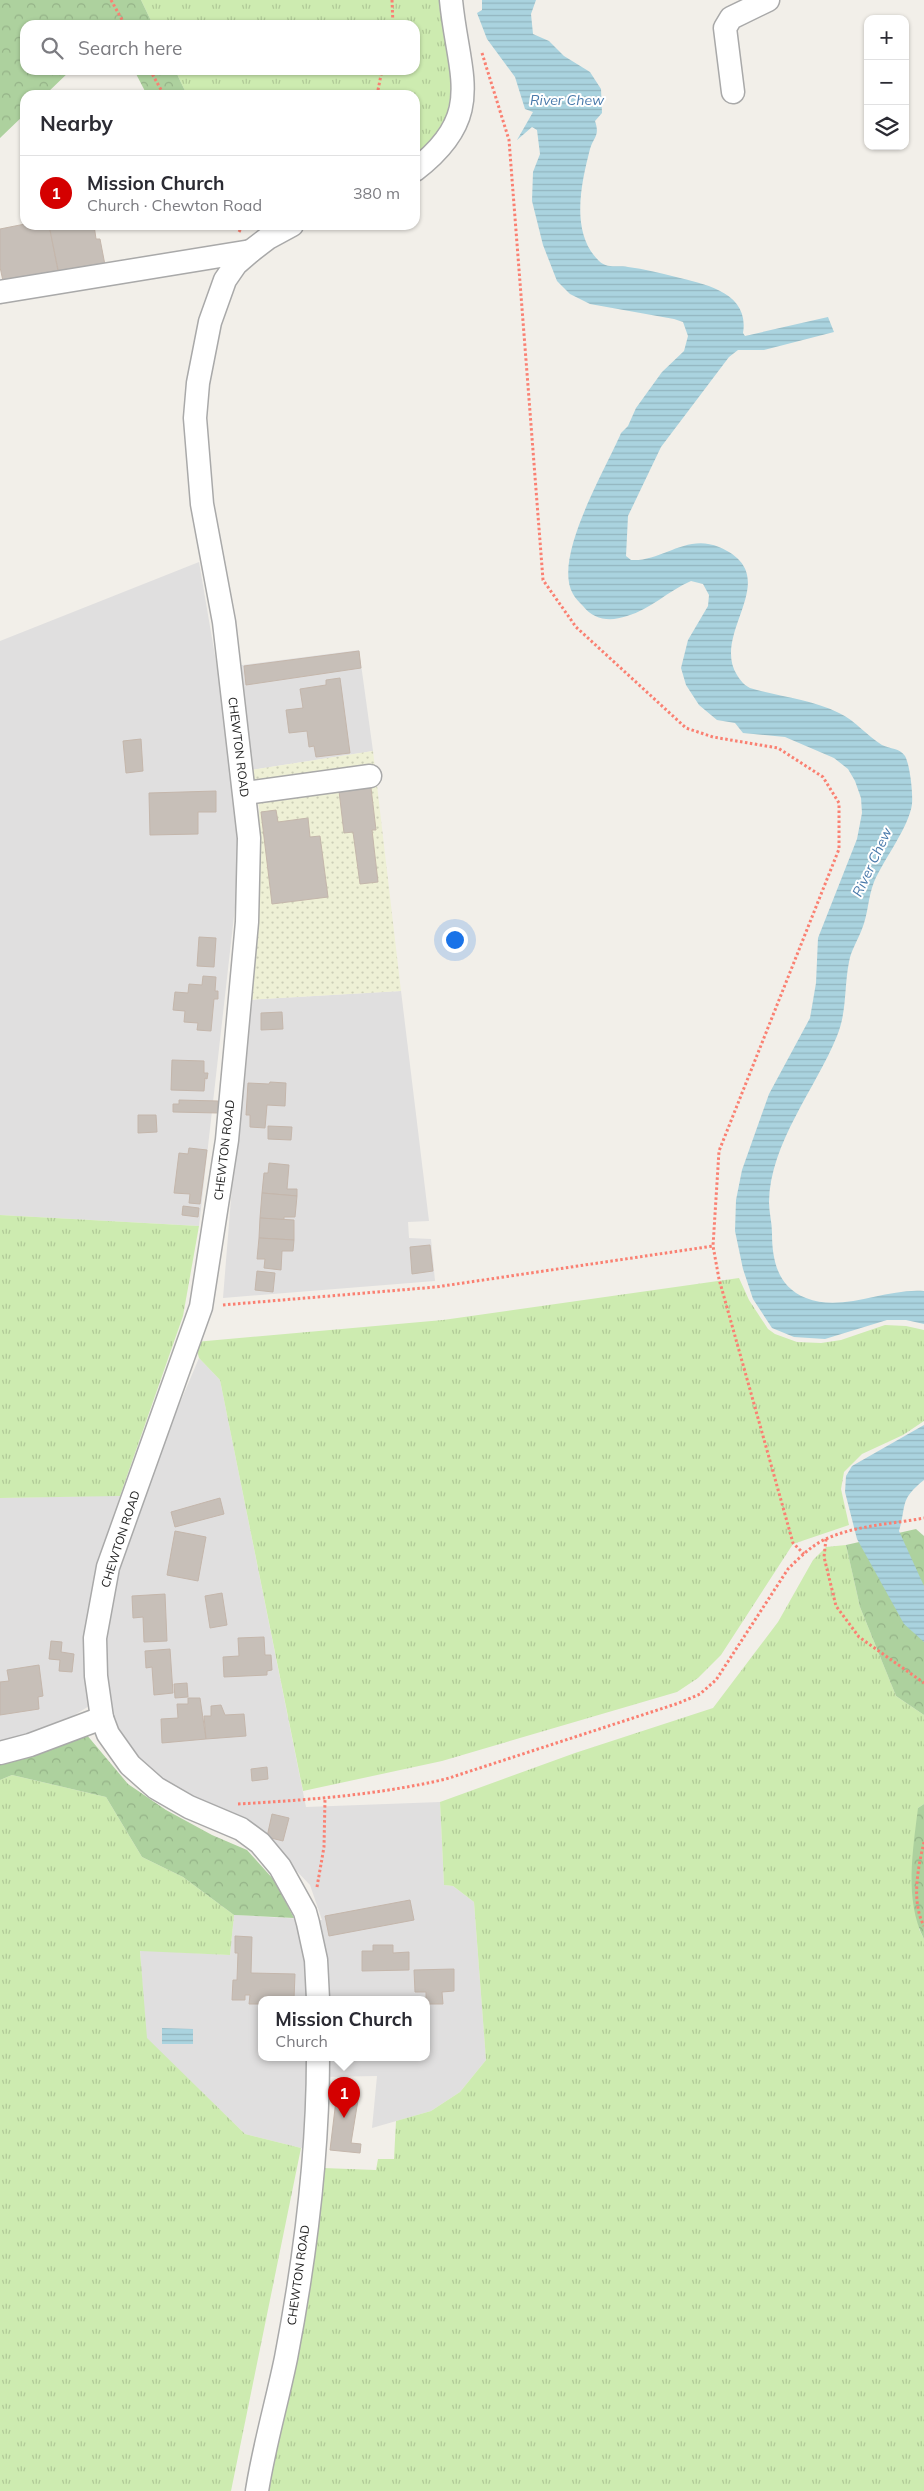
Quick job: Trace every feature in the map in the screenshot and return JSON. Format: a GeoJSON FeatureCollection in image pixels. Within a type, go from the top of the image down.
{"type":"FeatureCollection","features":[{"type":"Feature","properties":{"kind":"street"},"geometry":{"type":"LineString","coordinates":[[420,165],[449,138],[462,110],[463,92],[460,54],[450,0]]}},
{"type":"Feature","properties":{"kind":"street"},"geometry":{"type":"LineString","coordinates":[[733,92],[726,28],[732,18],[768,0]]}},
{"type":"Feature","properties":{"kind":"street","name":"CHEWTON ROAD"},"geometry":{"type":"LineString","coordinates":[[283,230],[268,238],[236,264],[217,298],[204,352],[195,418],[202,504],[224,622],[245,793],[249,838],[247,922],[227,1140],[201,1307],[108,1567],[100,1600],[96,1638],[96,1676],[102,1718],[108,1734],[130,1765],[156,1788],[189,1806],[240,1829],[260,1843],[280,1867],[305,1912],[315,1951],[318,1996]]}},
{"type":"Feature","properties":{"kind":"street"},"geometry":{"type":"LineString","coordinates":[[0,292],[251,251]]}},
{"type":"Feature","properties":{"kind":"street"},"geometry":{"type":"LineString","coordinates":[[245,793],[370,776]]}},
{"type":"Feature","properties":{"kind":"street"},"geometry":{"type":"LineString","coordinates":[[0,1753],[30,1745],[102,1718]]}},
{"type":"Feature","properties":{"kind":"street","name":"CHEWTON ROAD"},"geometry":{"type":"LineString","coordinates":[[257,2491],[286,2356],[304,2242],[318,2109],[318,2061]]}},
{"type":"Feature","properties":{"kind":"path"},"geometry":{"type":"LineString","coordinates":[[111,0],[122,20]]}},
{"type":"Feature","properties":{"kind":"path"},"geometry":{"type":"LineString","coordinates":[[392,0],[393,20]]}},
{"type":"Feature","properties":{"kind":"path"},"geometry":{"type":"LineString","coordinates":[[481,50],[509,140],[543,580],[576,627],[686,728],[713,737],[778,748],[823,777],[839,803],[839,849],[719,1151],[713,1246],[719,1279],[793,1544],[804,1554]]}},
{"type":"Feature","properties":{"kind":"path"},"geometry":{"type":"LineString","coordinates":[[153,75],[161,90]]}},
{"type":"Feature","properties":{"kind":"path"},"geometry":{"type":"LineString","coordinates":[[378,90],[381,75]]}},
{"type":"Feature","properties":{"kind":"path"},"geometry":{"type":"LineString","coordinates":[[201,1307],[436,1287],[713,1246]]}},
{"type":"Feature","properties":{"kind":"path"},"geometry":{"type":"LineString","coordinates":[[229,1804],[325,1799],[413,1787],[446,1779],[644,1715],[700,1694],[716,1680],[788,1569],[804,1554],[826,1538],[844,1532],[924,1518]]}},
{"type":"Feature","properties":{"kind":"path"},"geometry":{"type":"LineString","coordinates":[[826,1538],[824,1557],[836,1606],[859,1637],[924,1682]]}},
{"type":"Feature","properties":{"kind":"path"},"geometry":{"type":"LineString","coordinates":[[305,1912],[313,1907],[324,1847],[325,1799]]}},
{"type":"Feature","properties":{"kind":"path"},"geometry":{"type":"LineString","coordinates":[[924,1842],[916,1876],[920,1918],[924,1926]]}},
{"type":"Feature","properties":{"kind":"shaded area"},"geometry":{"type":"Polygon","coordinates":[[[199,562],[226,720],[242,845],[199,1226],[0,1215],[0,641],[199,562]]]}},
{"type":"Feature","properties":{"kind":"shaded area"},"geometry":{"type":"Polygon","coordinates":[[[359,650],[373,751],[251,770],[235,666],[359,650]]]}},
{"type":"Feature","properties":{"kind":"shaded area"},"geometry":{"type":"Polygon","coordinates":[[[401,991],[429,1221],[408,1222],[409,1238],[431,1239],[435,1281],[223,1298],[247,1000],[401,991]]]}},
{"type":"Feature","properties":{"kind":"shaded area"},"geometry":{"type":"Polygon","coordinates":[[[199,1358],[220,1380],[306,1807],[440,1802],[444,1885],[453,1886],[474,1902],[486,2060],[460,2092],[431,2111],[372,2128],[377,2076],[322,2077],[317,2152],[245,2134],[146,2038],[140,1950],[230,1955],[234,1915],[322,1920],[310,1885],[263,1836],[167,1786],[137,1758],[119,1730],[107,1695],[68,1719],[22,1737],[0,1742],[0,1498],[141,1495],[199,1358]]]}},
{"type":"Feature","properties":{"kind":"green space"},"geometry":{"type":"Polygon","coordinates":[[[0,0],[141,0],[151,20],[20,20],[20,75],[66,75],[50,90],[20,90],[20,119],[0,138],[0,0]]]}},
{"type":"Feature","properties":{"kind":"green space"},"geometry":{"type":"Polygon","coordinates":[[[141,0],[443,0],[449,41],[451,85],[449,106],[443,126],[432,143],[420,153],[420,90],[185,90],[177,75],[420,75],[420,20],[151,20],[141,0]]]}},
{"type":"Feature","properties":{"kind":"green space"},"geometry":{"type":"Polygon","coordinates":[[[137,75],[177,75],[185,90],[144,90],[137,75]]]}},
{"type":"Feature","properties":{"kind":"green space"},"geometry":{"type":"Polygon","coordinates":[[[373,751],[401,991],[247,1000],[256,905],[259,807],[251,770],[373,751]]]}},
{"type":"Feature","properties":{"kind":"green space"},"geometry":{"type":"Polygon","coordinates":[[[0,1215],[199,1226],[183,1316],[120,1496],[0,1498],[0,1215]]]}},
{"type":"Feature","properties":{"kind":"green space"},"geometry":{"type":"Polygon","coordinates":[[[739,1278],[749,1300],[768,1329],[775,1334],[797,1342],[821,1343],[841,1340],[885,1325],[906,1326],[924,1330],[924,1421],[903,1435],[862,1454],[844,1472],[841,1489],[849,1525],[793,1544],[721,1655],[698,1678],[677,1692],[442,1761],[303,1791],[220,1380],[199,1358],[195,1342],[443,1320],[739,1278]]]}},
{"type":"Feature","properties":{"kind":"green space"},"geometry":{"type":"Polygon","coordinates":[[[916,1529],[924,1536],[924,1715],[896,1696],[860,1607],[846,1545],[916,1529]]]}},
{"type":"Feature","properties":{"kind":"green space"},"geometry":{"type":"Polygon","coordinates":[[[846,1545],[860,1607],[896,1696],[924,1715],[924,1804],[918,1808],[919,1929],[924,1939],[924,2491],[269,2491],[323,2168],[376,2170],[378,2159],[394,2159],[396,2121],[431,2111],[460,2092],[486,2060],[474,1902],[453,1886],[444,1885],[440,1802],[575,1753],[713,1708],[778,1622],[813,1560],[826,1547],[846,1545]]]}},
{"type":"Feature","properties":{"kind":"green space"},"geometry":{"type":"Polygon","coordinates":[[[86,1734],[128,1784],[166,1810],[212,1835],[247,1850],[274,1880],[294,1918],[234,1915],[183,1877],[142,1857],[106,1797],[12,1775],[0,1780],[0,1764],[86,1734]]]}},
{"type":"Feature","properties":{"kind":"green space"},"geometry":{"type":"Polygon","coordinates":[[[12,1775],[106,1797],[142,1857],[183,1877],[234,1915],[230,1955],[140,1951],[147,2038],[245,2134],[301,2148],[231,2491],[0,2491],[0,1780],[12,1775]]]}},
{"type":"Feature","properties":{"kind":"green space"},"geometry":{"type":"Polygon","coordinates":[[[924,1804],[924,1939],[914,1908],[912,1857],[918,1808],[924,1804]]]}},
{"type":"Feature","properties":{"kind":"water","name":"River Chew"},"geometry":{"type":"Polygon","coordinates":[[[482,0],[536,0],[531,14],[533,34],[549,41],[564,56],[590,72],[601,89],[602,113],[595,121],[597,133],[590,149],[581,192],[580,208],[584,237],[590,250],[599,261],[609,266],[640,269],[699,283],[723,292],[739,308],[743,319],[743,333],[745,336],[828,317],[834,332],[764,350],[738,350],[729,357],[661,447],[628,516],[626,556],[631,560],[653,557],[685,545],[696,543],[719,547],[738,559],[747,573],[747,589],[732,641],[731,658],[741,681],[750,688],[806,701],[839,713],[851,720],[882,745],[903,753],[907,760],[912,793],[910,813],[874,882],[864,924],[850,958],[840,1027],[828,1056],[785,1137],[771,1180],[769,1202],[775,1263],[783,1280],[796,1293],[820,1302],[834,1303],[909,1291],[924,1291],[924,1324],[906,1320],[887,1320],[825,1339],[794,1337],[772,1328],[753,1299],[743,1269],[735,1231],[736,1200],[742,1170],[769,1094],[810,1018],[816,983],[818,938],[857,839],[862,813],[861,798],[848,769],[834,758],[785,737],[743,733],[735,723],[717,720],[699,705],[686,685],[681,668],[688,640],[708,606],[709,595],[703,584],[691,581],[636,613],[614,619],[603,619],[587,611],[573,594],[568,578],[570,559],[575,537],[594,490],[621,433],[628,426],[636,408],[662,372],[684,351],[688,336],[683,322],[590,304],[570,294],[557,281],[543,245],[532,201],[533,172],[540,154],[537,130],[532,127],[517,140],[533,112],[525,109],[515,77],[487,39],[477,13],[482,10],[482,0]]]}},
{"type":"Feature","properties":{"kind":"water"},"geometry":{"type":"Polygon","coordinates":[[[924,1425],[924,1480],[907,1498],[899,1531],[924,1586],[924,1642],[904,1624],[857,1539],[845,1492],[846,1476],[852,1466],[924,1425]]]}},
{"type":"Feature","properties":{"kind":"water"},"geometry":{"type":"Polygon","coordinates":[[[162,2028],[193,2029],[193,2044],[162,2044],[162,2028]]]}},
{"type":"Feature","properties":{"kind":"building"},"geometry":{"type":"Polygon","coordinates":[[[20,225],[20,230],[50,230],[58,271],[3,281],[0,267],[0,229],[20,225]]]}},
{"type":"Feature","properties":{"kind":"building"},"geometry":{"type":"Polygon","coordinates":[[[50,230],[95,230],[96,239],[100,239],[105,265],[59,274],[50,230]]]}},
{"type":"Feature","properties":{"kind":"building"},"geometry":{"type":"Polygon","coordinates":[[[359,651],[361,668],[246,685],[244,666],[359,651]]]}},
{"type":"Feature","properties":{"kind":"building"},"geometry":{"type":"Polygon","coordinates":[[[340,678],[350,753],[316,757],[314,746],[309,747],[307,731],[289,733],[286,710],[303,708],[300,689],[326,685],[326,680],[340,678]]]}},
{"type":"Feature","properties":{"kind":"building"},"geometry":{"type":"Polygon","coordinates":[[[141,739],[143,771],[126,773],[123,741],[141,739]]]}},
{"type":"Feature","properties":{"kind":"building"},"geometry":{"type":"Polygon","coordinates":[[[371,788],[376,830],[372,830],[378,882],[360,884],[353,832],[344,833],[339,791],[371,788]]]}},
{"type":"Feature","properties":{"kind":"building"},"geometry":{"type":"Polygon","coordinates":[[[216,791],[216,812],[198,812],[198,834],[150,835],[149,793],[216,791]]]}},
{"type":"Feature","properties":{"kind":"building"},"geometry":{"type":"Polygon","coordinates":[[[276,810],[278,822],[308,818],[310,837],[320,836],[328,897],[272,904],[261,812],[276,810]]]}},
{"type":"Feature","properties":{"kind":"building"},"geometry":{"type":"Polygon","coordinates":[[[199,937],[216,938],[214,967],[197,966],[199,937]]]}},
{"type":"Feature","properties":{"kind":"building"},"geometry":{"type":"Polygon","coordinates":[[[203,976],[216,977],[215,991],[218,991],[218,999],[214,999],[211,1031],[197,1030],[198,1023],[184,1022],[185,1011],[173,1010],[175,992],[188,993],[189,984],[202,985],[203,976]]]}},
{"type":"Feature","properties":{"kind":"building"},"geometry":{"type":"Polygon","coordinates":[[[282,1012],[283,1029],[261,1030],[261,1013],[282,1012]]]}},
{"type":"Feature","properties":{"kind":"building"},"geometry":{"type":"Polygon","coordinates":[[[172,1060],[204,1061],[204,1073],[208,1073],[207,1079],[205,1078],[204,1091],[171,1090],[172,1060]]]}},
{"type":"Feature","properties":{"kind":"building"},"geometry":{"type":"Polygon","coordinates":[[[270,1082],[286,1083],[285,1106],[267,1105],[265,1128],[250,1127],[250,1115],[246,1115],[248,1083],[269,1084],[270,1082]]]}},
{"type":"Feature","properties":{"kind":"building"},"geometry":{"type":"Polygon","coordinates":[[[179,1100],[218,1101],[218,1113],[173,1112],[173,1104],[179,1104],[179,1100]]]}},
{"type":"Feature","properties":{"kind":"building"},"geometry":{"type":"Polygon","coordinates":[[[138,1115],[156,1115],[157,1132],[138,1133],[138,1115]]]}},
{"type":"Feature","properties":{"kind":"building"},"geometry":{"type":"Polygon","coordinates":[[[268,1126],[292,1127],[291,1140],[268,1139],[268,1126]]]}},
{"type":"Feature","properties":{"kind":"building"},"geometry":{"type":"Polygon","coordinates":[[[189,1148],[207,1150],[200,1204],[189,1203],[190,1194],[174,1193],[179,1153],[188,1154],[189,1148]]]}},
{"type":"Feature","properties":{"kind":"building"},"geometry":{"type":"Polygon","coordinates":[[[269,1163],[289,1165],[287,1189],[297,1189],[297,1196],[262,1193],[264,1173],[268,1173],[269,1163]]]}},
{"type":"Feature","properties":{"kind":"building"},"geometry":{"type":"Polygon","coordinates":[[[262,1193],[297,1196],[295,1217],[284,1217],[284,1220],[260,1218],[262,1193]]]}},
{"type":"Feature","properties":{"kind":"building"},"geometry":{"type":"Polygon","coordinates":[[[183,1206],[199,1208],[198,1217],[182,1215],[183,1206]]]}},
{"type":"Feature","properties":{"kind":"building"},"geometry":{"type":"Polygon","coordinates":[[[260,1218],[294,1220],[294,1240],[259,1238],[260,1218]]]}},
{"type":"Feature","properties":{"kind":"building"},"geometry":{"type":"Polygon","coordinates":[[[259,1238],[294,1240],[293,1251],[282,1251],[281,1270],[264,1268],[265,1259],[257,1259],[259,1238]]]}},
{"type":"Feature","properties":{"kind":"building"},"geometry":{"type":"Polygon","coordinates":[[[430,1245],[433,1271],[412,1274],[410,1247],[430,1245]]]}},
{"type":"Feature","properties":{"kind":"building"},"geometry":{"type":"Polygon","coordinates":[[[257,1271],[275,1273],[273,1292],[255,1290],[257,1271]]]}},
{"type":"Feature","properties":{"kind":"building"},"geometry":{"type":"Polygon","coordinates":[[[220,1498],[224,1514],[175,1527],[171,1512],[220,1498]]]}},
{"type":"Feature","properties":{"kind":"building"},"geometry":{"type":"Polygon","coordinates":[[[175,1531],[206,1537],[198,1581],[167,1575],[175,1531]]]}},
{"type":"Feature","properties":{"kind":"building"},"geometry":{"type":"Polygon","coordinates":[[[222,1593],[227,1625],[210,1628],[205,1596],[222,1593]]]}},
{"type":"Feature","properties":{"kind":"building"},"geometry":{"type":"Polygon","coordinates":[[[165,1594],[167,1641],[144,1642],[143,1617],[133,1618],[132,1596],[165,1594]]]}},
{"type":"Feature","properties":{"kind":"building"},"geometry":{"type":"Polygon","coordinates":[[[264,1637],[265,1655],[271,1655],[272,1670],[267,1671],[267,1675],[224,1677],[223,1657],[239,1656],[238,1638],[264,1637]]]}},
{"type":"Feature","properties":{"kind":"building"},"geometry":{"type":"Polygon","coordinates":[[[51,1641],[62,1642],[61,1652],[74,1654],[72,1672],[59,1671],[60,1660],[49,1659],[51,1641]]]}},
{"type":"Feature","properties":{"kind":"building"},"geometry":{"type":"Polygon","coordinates":[[[170,1649],[173,1693],[154,1695],[152,1667],[146,1668],[145,1651],[170,1649]]]}},
{"type":"Feature","properties":{"kind":"building"},"geometry":{"type":"Polygon","coordinates":[[[39,1665],[43,1696],[38,1697],[39,1709],[0,1715],[0,1682],[9,1681],[7,1670],[39,1665]]]}},
{"type":"Feature","properties":{"kind":"building"},"geometry":{"type":"Polygon","coordinates":[[[187,1683],[188,1697],[175,1698],[174,1684],[187,1683]]]}},
{"type":"Feature","properties":{"kind":"building"},"geometry":{"type":"Polygon","coordinates":[[[188,1698],[200,1698],[206,1739],[162,1743],[161,1719],[178,1718],[177,1704],[188,1704],[188,1698]]]}},
{"type":"Feature","properties":{"kind":"building"},"geometry":{"type":"Polygon","coordinates":[[[221,1705],[225,1715],[244,1714],[246,1736],[206,1739],[204,1716],[211,1716],[211,1706],[221,1705]]]}},
{"type":"Feature","properties":{"kind":"building"},"geometry":{"type":"Polygon","coordinates":[[[267,1767],[268,1779],[252,1781],[251,1769],[267,1767]]]}},
{"type":"Feature","properties":{"kind":"building"},"geometry":{"type":"Polygon","coordinates":[[[272,1814],[289,1818],[283,1841],[267,1837],[272,1814]]]}},
{"type":"Feature","properties":{"kind":"building"},"geometry":{"type":"Polygon","coordinates":[[[410,1900],[414,1920],[329,1936],[325,1916],[410,1900]]]}},
{"type":"Feature","properties":{"kind":"building"},"geometry":{"type":"Polygon","coordinates":[[[235,1936],[252,1937],[251,1973],[295,1974],[294,1996],[258,1996],[258,2004],[249,2004],[250,1995],[245,1995],[245,2000],[232,2000],[233,1980],[237,1980],[238,1953],[235,1953],[235,1936]]]}},
{"type":"Feature","properties":{"kind":"building"},"geometry":{"type":"Polygon","coordinates":[[[373,1945],[393,1945],[393,1953],[409,1952],[409,1970],[362,1971],[362,1951],[373,1951],[373,1945]]]}},
{"type":"Feature","properties":{"kind":"building"},"geometry":{"type":"Polygon","coordinates":[[[454,1969],[454,1991],[442,1992],[443,2004],[430,2004],[430,1996],[426,1996],[426,1992],[415,1992],[414,1970],[454,1969]]]}},
{"type":"Feature","properties":{"kind":"building"},"geometry":{"type":"Polygon","coordinates":[[[337,2092],[359,2094],[351,2143],[361,2144],[360,2153],[330,2150],[337,2092]]]}},
{"type":"Feature","properties":{"kind":"place","name":"Mission Church"},"geometry":{"type":"Point","coordinates":[344,2118]}}]}
